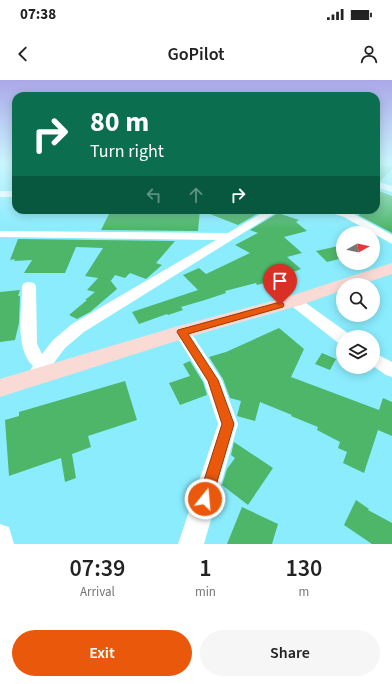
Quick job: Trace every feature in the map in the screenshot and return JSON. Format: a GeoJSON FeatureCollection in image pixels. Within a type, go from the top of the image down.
{"type":"FeatureCollection","features":[{"type":"Feature","properties":{"kind":"main road"},"geometry":{"type":"LineString","coordinates":[[0,388],[38,371],[294,301],[392,268]]}},
{"type":"Feature","properties":{"kind":"street"},"geometry":{"type":"LineString","coordinates":[[381,186],[392,189]]}},
{"type":"Feature","properties":{"kind":"street"},"geometry":{"type":"LineString","coordinates":[[2,197],[12,195]]}},
{"type":"Feature","properties":{"kind":"street"},"geometry":{"type":"LineString","coordinates":[[38,371],[58,344],[78,328],[268,214]]}},
{"type":"Feature","properties":{"kind":"street"},"geometry":{"type":"LineString","coordinates":[[343,214],[373,228],[392,240]]}},
{"type":"Feature","properties":{"kind":"street"},"geometry":{"type":"LineString","coordinates":[[0,234],[172,235],[230,237]]}},
{"type":"Feature","properties":{"kind":"street"},"geometry":{"type":"LineString","coordinates":[[29,286],[29,344],[38,371]]}},
{"type":"Feature","properties":{"kind":"street"},"geometry":{"type":"LineString","coordinates":[[294,301],[336,333]]}},
{"type":"Feature","properties":{"kind":"street"},"geometry":{"type":"LineString","coordinates":[[182,332],[213,380],[228,424],[191,544]]}},
{"type":"Feature","properties":{"kind":"street"},"geometry":{"type":"LineString","coordinates":[[380,362],[392,370]]}},
{"type":"Feature","properties":{"kind":"street"},"geometry":{"type":"LineString","coordinates":[[0,536],[1,544]]}},
{"type":"Feature","properties":{"kind":"building"},"geometry":{"type":"Polygon","coordinates":[[[380,192],[392,196],[392,233],[358,215],[380,214],[380,192]]]}},
{"type":"Feature","properties":{"kind":"building"},"geometry":{"type":"Polygon","coordinates":[[[109,214],[200,214],[198,231],[101,230],[109,214]]]}},
{"type":"Feature","properties":{"kind":"building"},"geometry":{"type":"Polygon","coordinates":[[[210,214],[257,214],[238,225],[210,214]]]}},
{"type":"Feature","properties":{"kind":"building"},"geometry":{"type":"Polygon","coordinates":[[[276,214],[299,220],[296,222],[307,231],[284,237],[302,253],[287,257],[301,269],[288,274],[289,275],[270,280],[272,281],[257,285],[256,283],[225,291],[226,293],[181,307],[183,310],[139,324],[132,312],[198,290],[183,275],[199,268],[206,274],[250,253],[235,245],[258,233],[250,230],[276,214]]]}},
{"type":"Feature","properties":{"kind":"building"},"geometry":{"type":"Polygon","coordinates":[[[18,239],[175,241],[156,263],[162,265],[146,279],[130,273],[125,278],[115,275],[110,282],[111,281],[117,289],[90,312],[77,319],[69,315],[95,292],[87,290],[98,278],[85,276],[103,248],[76,247],[65,273],[24,273],[32,260],[10,260],[18,239]]]}},
{"type":"Feature","properties":{"kind":"building"},"geometry":{"type":"Polygon","coordinates":[[[336,247],[336,260],[327,262],[316,251],[336,247]]]}},
{"type":"Feature","properties":{"kind":"building"},"geometry":{"type":"Polygon","coordinates":[[[20,290],[18,296],[20,296],[19,323],[15,340],[0,342],[0,292],[20,290]]]}},
{"type":"Feature","properties":{"kind":"building"},"geometry":{"type":"Polygon","coordinates":[[[279,328],[304,349],[291,377],[379,410],[383,398],[392,402],[392,436],[378,430],[364,473],[343,463],[347,452],[338,448],[340,442],[317,430],[318,427],[291,416],[292,415],[260,402],[255,421],[237,416],[241,401],[230,398],[223,379],[209,357],[226,352],[279,328]]]}},
{"type":"Feature","properties":{"kind":"building"},"geometry":{"type":"Polygon","coordinates":[[[322,353],[336,359],[330,370],[315,364],[322,353]]]}},
{"type":"Feature","properties":{"kind":"building"},"geometry":{"type":"Polygon","coordinates":[[[190,361],[203,382],[207,395],[180,405],[169,383],[190,376],[183,364],[190,361]]]}},
{"type":"Feature","properties":{"kind":"building"},"geometry":{"type":"Polygon","coordinates":[[[125,381],[137,420],[88,436],[91,447],[72,454],[76,478],[65,482],[61,458],[9,476],[5,420],[19,416],[19,412],[125,381]]]}},
{"type":"Feature","properties":{"kind":"building"},"geometry":{"type":"Polygon","coordinates":[[[234,442],[273,468],[248,505],[222,485],[227,469],[235,458],[231,455],[234,442]]]}},
{"type":"Feature","properties":{"kind":"building"},"geometry":{"type":"Polygon","coordinates":[[[356,500],[369,509],[368,510],[392,523],[392,544],[372,544],[344,525],[356,500]]]}},
{"type":"Feature","properties":{"kind":"building"},"geometry":{"type":"Polygon","coordinates":[[[242,507],[278,524],[272,544],[227,544],[242,507]]]}},
{"type":"Feature","properties":{"kind":"route"},"geometry":{"type":"LineString","coordinates":[[205,499],[228,424],[213,380],[182,332],[280,305]]}}]}
